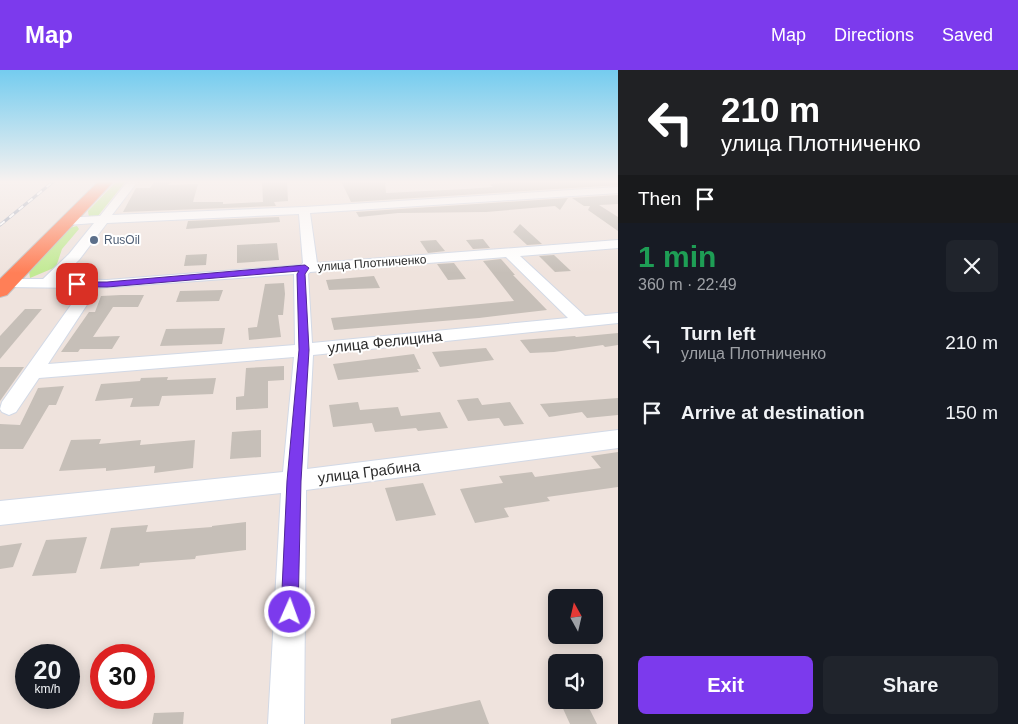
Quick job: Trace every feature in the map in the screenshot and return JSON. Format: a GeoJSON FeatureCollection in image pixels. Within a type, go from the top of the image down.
{"type":"FeatureCollection","features":[{"type":"Feature","properties":{"kind":"highway"},"geometry":{"type":"LineString","coordinates":[[2,281],[67,212]]}},
{"type":"Feature","properties":{"kind":"highway"},"geometry":{"type":"LineString","coordinates":[[2,281],[76,212]]}},
{"type":"Feature","properties":{"kind":"street"},"geometry":{"type":"LineString","coordinates":[[46,284],[74,257],[109,212]]}},
{"type":"Feature","properties":{"kind":"street"},"geometry":{"type":"LineString","coordinates":[[68,220],[273,212]]}},
{"type":"Feature","properties":{"kind":"street"},"geometry":{"type":"LineString","coordinates":[[286,724],[294,481],[304,350],[301,274],[310,262],[304,212]]}},
{"type":"Feature","properties":{"kind":"street","name":"улица Плотниченко"},"geometry":{"type":"LineString","coordinates":[[2,281],[46,284],[93,284],[618,244]]}},
{"type":"Feature","properties":{"kind":"street"},"geometry":{"type":"LineString","coordinates":[[510,253],[580,322]]}},
{"type":"Feature","properties":{"kind":"street"},"geometry":{"type":"LineString","coordinates":[[9,407],[93,284]]}},
{"type":"Feature","properties":{"kind":"street","name":"улица Фелицина"},"geometry":{"type":"LineString","coordinates":[[32,372],[304,350],[618,318]]}},
{"type":"Feature","properties":{"kind":"street","name":"улица Грабина"},"geometry":{"type":"LineString","coordinates":[[0,513],[294,481],[618,439]]}},
{"type":"Feature","properties":{"kind":"green space"},"geometry":{"type":"Polygon","coordinates":[[[88,212],[101,212],[97,217],[89,217],[88,212]]]}},
{"type":"Feature","properties":{"kind":"green space"},"geometry":{"type":"Polygon","coordinates":[[[77,226],[79,229],[62,249],[56,267],[30,278],[29,271],[69,228],[77,226]]]}},
{"type":"Feature","properties":{"kind":"building"},"geometry":{"type":"Polygon","coordinates":[[[356,212],[492,212],[398,213],[359,217],[356,212]]]}},
{"type":"Feature","properties":{"kind":"building"},"geometry":{"type":"Polygon","coordinates":[[[590,212],[609,212],[618,217],[618,231],[590,212]]]}},
{"type":"Feature","properties":{"kind":"building"},"geometry":{"type":"Polygon","coordinates":[[[279,217],[280,222],[186,229],[188,221],[279,217]]]}},
{"type":"Feature","properties":{"kind":"building"},"geometry":{"type":"Polygon","coordinates":[[[520,224],[542,244],[527,245],[513,232],[520,224]]]}},
{"type":"Feature","properties":{"kind":"building"},"geometry":{"type":"Polygon","coordinates":[[[483,239],[490,248],[473,249],[466,240],[483,239]]]}},
{"type":"Feature","properties":{"kind":"building"},"geometry":{"type":"Polygon","coordinates":[[[436,240],[445,251],[428,253],[420,241],[436,240]]]}},
{"type":"Feature","properties":{"kind":"building"},"geometry":{"type":"Polygon","coordinates":[[[277,243],[279,260],[237,263],[237,245],[277,243]]]}},
{"type":"Feature","properties":{"kind":"building"},"geometry":{"type":"Polygon","coordinates":[[[207,254],[206,265],[184,266],[186,255],[207,254]]]}},
{"type":"Feature","properties":{"kind":"building"},"geometry":{"type":"Polygon","coordinates":[[[554,255],[571,271],[555,272],[539,256],[554,255]]]}},
{"type":"Feature","properties":{"kind":"building"},"geometry":{"type":"Polygon","coordinates":[[[501,259],[515,275],[513,275],[547,310],[479,318],[334,330],[331,318],[514,301],[483,261],[501,259]]]}},
{"type":"Feature","properties":{"kind":"building"},"geometry":{"type":"Polygon","coordinates":[[[454,263],[466,279],[448,280],[437,264],[454,263]]]}},
{"type":"Feature","properties":{"kind":"building"},"geometry":{"type":"Polygon","coordinates":[[[374,276],[380,288],[329,290],[326,280],[374,276]]]}},
{"type":"Feature","properties":{"kind":"building"},"geometry":{"type":"Polygon","coordinates":[[[284,283],[283,315],[278,315],[281,337],[249,340],[248,328],[257,327],[265,284],[284,283]]]}},
{"type":"Feature","properties":{"kind":"building"},"geometry":{"type":"Polygon","coordinates":[[[223,290],[219,301],[176,302],[180,291],[223,290]]]}},
{"type":"Feature","properties":{"kind":"building"},"geometry":{"type":"Polygon","coordinates":[[[144,295],[138,307],[113,307],[93,337],[120,336],[112,349],[80,349],[78,352],[61,352],[89,312],[95,312],[101,296],[144,295]]]}},
{"type":"Feature","properties":{"kind":"building"},"geometry":{"type":"Polygon","coordinates":[[[25,309],[42,309],[0,359],[0,336],[25,309]]]}},
{"type":"Feature","properties":{"kind":"building"},"geometry":{"type":"Polygon","coordinates":[[[225,328],[222,344],[160,346],[166,329],[225,328]]]}},
{"type":"Feature","properties":{"kind":"building"},"geometry":{"type":"Polygon","coordinates":[[[618,333],[618,345],[605,347],[603,345],[554,352],[530,353],[520,340],[576,337],[618,333]]]}},
{"type":"Feature","properties":{"kind":"building"},"geometry":{"type":"Polygon","coordinates":[[[486,348],[494,360],[440,367],[432,352],[486,348]]]}},
{"type":"Feature","properties":{"kind":"building"},"geometry":{"type":"Polygon","coordinates":[[[414,354],[421,369],[417,369],[419,372],[338,380],[333,364],[414,354]]]}},
{"type":"Feature","properties":{"kind":"building"},"geometry":{"type":"Polygon","coordinates":[[[284,366],[284,380],[268,381],[268,408],[236,410],[236,397],[244,396],[246,368],[284,366]]]}},
{"type":"Feature","properties":{"kind":"building"},"geometry":{"type":"Polygon","coordinates":[[[0,367],[24,367],[0,401],[0,367]]]}},
{"type":"Feature","properties":{"kind":"building"},"geometry":{"type":"Polygon","coordinates":[[[168,377],[167,380],[216,378],[213,394],[162,396],[159,406],[130,407],[133,398],[95,401],[101,384],[140,381],[141,378],[168,377]]]}},
{"type":"Feature","properties":{"kind":"building"},"geometry":{"type":"Polygon","coordinates":[[[64,386],[56,405],[49,405],[23,449],[0,449],[0,424],[20,425],[38,388],[64,386]]]}},
{"type":"Feature","properties":{"kind":"building"},"geometry":{"type":"Polygon","coordinates":[[[478,398],[482,405],[510,402],[524,424],[504,426],[499,418],[468,421],[457,400],[478,398]]]}},
{"type":"Feature","properties":{"kind":"building"},"geometry":{"type":"Polygon","coordinates":[[[618,398],[618,415],[587,418],[582,412],[549,417],[540,404],[618,398]]]}},
{"type":"Feature","properties":{"kind":"building"},"geometry":{"type":"Polygon","coordinates":[[[358,402],[360,410],[398,407],[401,416],[440,412],[448,428],[418,431],[416,428],[375,432],[372,423],[333,427],[329,405],[358,402]]]}},
{"type":"Feature","properties":{"kind":"building"},"geometry":{"type":"Polygon","coordinates":[[[261,430],[261,457],[230,459],[232,432],[261,430]]]}},
{"type":"Feature","properties":{"kind":"building"},"geometry":{"type":"Polygon","coordinates":[[[101,439],[99,444],[141,440],[140,445],[195,440],[193,468],[154,473],[155,466],[106,471],[106,468],[59,471],[71,440],[101,439]]]}},
{"type":"Feature","properties":{"kind":"building"},"geometry":{"type":"Polygon","coordinates":[[[618,452],[618,487],[547,497],[550,501],[504,508],[509,517],[475,523],[460,489],[503,483],[499,476],[532,472],[535,477],[601,468],[591,456],[618,452]]]}},
{"type":"Feature","properties":{"kind":"building"},"geometry":{"type":"Polygon","coordinates":[[[423,483],[436,515],[396,521],[385,488],[423,483]]]}},
{"type":"Feature","properties":{"kind":"building"},"geometry":{"type":"Polygon","coordinates":[[[246,522],[246,550],[196,556],[195,559],[140,563],[139,566],[100,569],[111,528],[148,525],[146,532],[212,527],[246,522]]]}},
{"type":"Feature","properties":{"kind":"building"},"geometry":{"type":"Polygon","coordinates":[[[87,537],[76,573],[32,576],[46,540],[87,537]]]}},
{"type":"Feature","properties":{"kind":"building"},"geometry":{"type":"Polygon","coordinates":[[[22,543],[13,567],[0,569],[0,546],[22,543]]]}},
{"type":"Feature","properties":{"kind":"building"},"geometry":{"type":"Polygon","coordinates":[[[480,700],[489,724],[391,724],[391,719],[480,700]]]}},
{"type":"Feature","properties":{"kind":"building"},"geometry":{"type":"Polygon","coordinates":[[[563,709],[590,709],[597,724],[570,724],[563,709]]]}},
{"type":"Feature","properties":{"kind":"building"},"geometry":{"type":"Polygon","coordinates":[[[184,712],[183,724],[152,724],[154,713],[184,712]]]}},
{"type":"Feature","properties":{"kind":"railway"},"geometry":{"type":"LineString","coordinates":[[0,225],[17,212]]}},
{"type":"Feature","properties":{"kind":"place","name":"RusOil"},"geometry":{"type":"Point","coordinates":[94,240]}},
{"type":"Feature","properties":{"kind":"route"},"geometry":{"type":"LineString","coordinates":[[77,284],[107,284],[305,268],[301,274],[304,350],[294,481],[290,612]]}}]}
